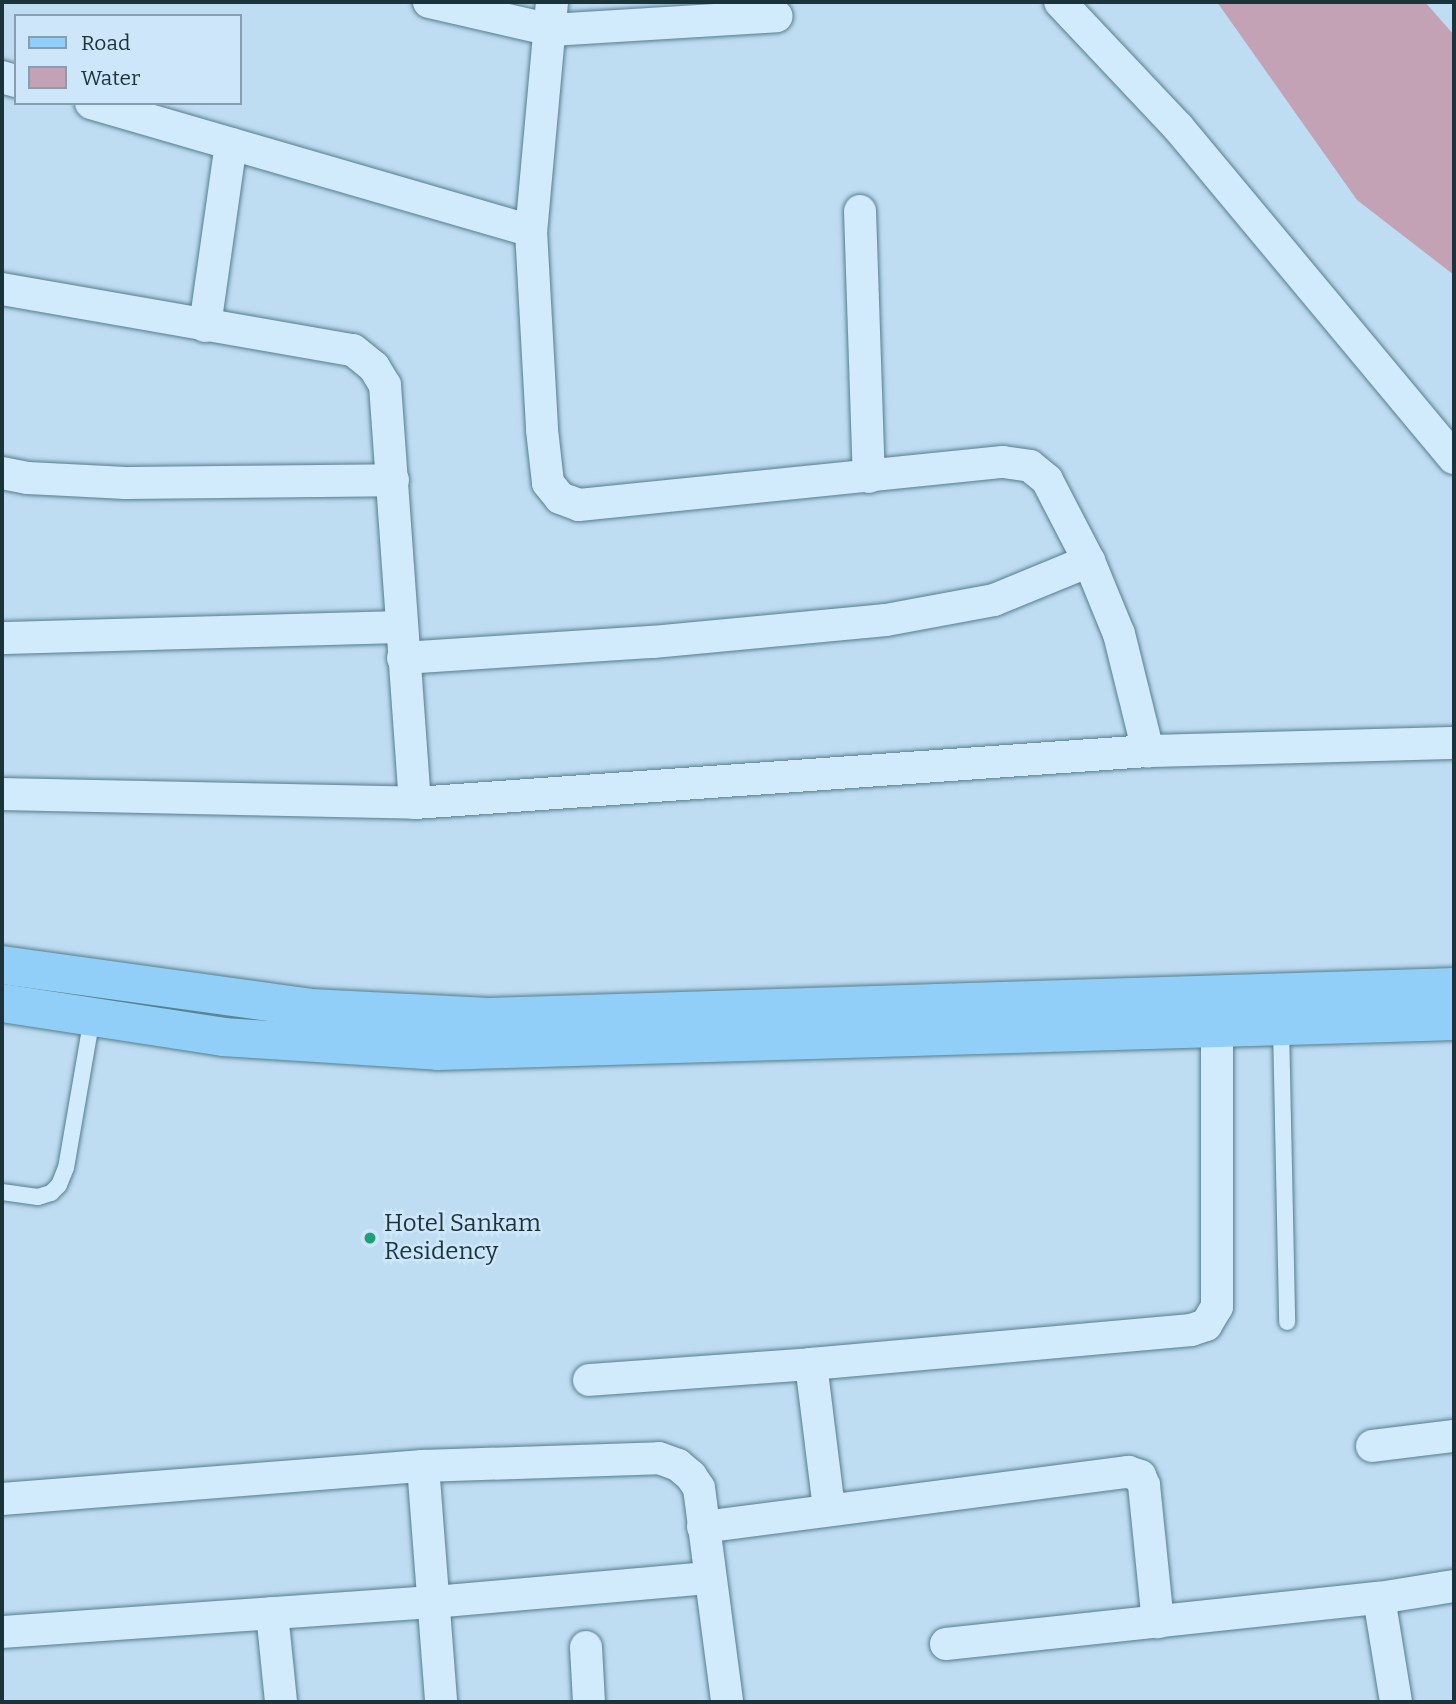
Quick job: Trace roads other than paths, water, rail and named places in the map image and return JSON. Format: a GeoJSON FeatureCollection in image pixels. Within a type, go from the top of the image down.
{"type":"FeatureCollection","features":[{"type":"Feature","properties":{"kind":"main road"},"geometry":{"type":"LineString","coordinates":[[2,965],[310,1008],[489,1017],[1454,986]]}},
{"type":"Feature","properties":{"kind":"main road"},"geometry":{"type":"LineString","coordinates":[[2,1003],[223,1037],[438,1051],[1454,1021]]}},
{"type":"Feature","properties":{"kind":"street"},"geometry":{"type":"LineString","coordinates":[[429,2],[552,16],[777,16]]}},
{"type":"Feature","properties":{"kind":"street"},"geometry":{"type":"LineString","coordinates":[[1059,2],[1178,127],[1454,458]]}},
{"type":"Feature","properties":{"kind":"street"},"geometry":{"type":"LineString","coordinates":[[552,16],[531,231],[542,430],[548,483],[560,498],[579,505],[1003,462],[1030,466],[1047,480],[1089,561],[1119,634],[1148,751]]}},
{"type":"Feature","properties":{"kind":"street"},"geometry":{"type":"LineString","coordinates":[[98,105],[531,231]]}},
{"type":"Feature","properties":{"kind":"street"},"geometry":{"type":"LineString","coordinates":[[205,326],[231,144]]}},
{"type":"Feature","properties":{"kind":"street"},"geometry":{"type":"LineString","coordinates":[[860,211],[869,477]]}},
{"type":"Feature","properties":{"kind":"street"},"geometry":{"type":"LineString","coordinates":[[2,289],[353,350],[374,366],[384,385],[393,480],[415,803]]}},
{"type":"Feature","properties":{"kind":"street"},"geometry":{"type":"LineString","coordinates":[[2,473],[27,478],[127,482],[393,480]]}},
{"type":"Feature","properties":{"kind":"street"},"geometry":{"type":"LineString","coordinates":[[2,638],[402,643],[653,642],[886,620],[994,600],[1089,561]]}},
{"type":"Feature","properties":{"kind":"street"},"geometry":{"type":"LineString","coordinates":[[2,794],[415,803],[1148,751],[1454,743]]}},
{"type":"Feature","properties":{"kind":"street"},"geometry":{"type":"LineString","coordinates":[[589,1380],[811,1364],[1191,1330],[1206,1325],[1217,1307],[1217,1028]]}},
{"type":"Feature","properties":{"kind":"street"},"geometry":{"type":"LineString","coordinates":[[811,1364],[829,1509]]}},
{"type":"Feature","properties":{"kind":"street"},"geometry":{"type":"LineString","coordinates":[[1372,1446],[1454,1436]]}},
{"type":"Feature","properties":{"kind":"street"},"geometry":{"type":"LineString","coordinates":[[2,1499],[424,1466],[659,1458],[678,1465],[691,1476],[699,1488],[727,1702]]}},
{"type":"Feature","properties":{"kind":"street"},"geometry":{"type":"LineString","coordinates":[[424,1466],[441,1702]]}},
{"type":"Feature","properties":{"kind":"street"},"geometry":{"type":"LineString","coordinates":[[703,1527],[1128,1472],[1140,1476],[1144,1485],[1158,1622]]}},
{"type":"Feature","properties":{"kind":"street"},"geometry":{"type":"LineString","coordinates":[[2,1632],[434,1602],[709,1578]]}},
{"type":"Feature","properties":{"kind":"street"},"geometry":{"type":"LineString","coordinates":[[946,1644],[1379,1598],[1454,1586]]}},
{"type":"Feature","properties":{"kind":"street"},"geometry":{"type":"LineString","coordinates":[[1379,1598],[1396,1702]]}},
{"type":"Feature","properties":{"kind":"street"},"geometry":{"type":"LineString","coordinates":[[272,1613],[281,1702]]}},
{"type":"Feature","properties":{"kind":"street"},"geometry":{"type":"LineString","coordinates":[[586,1647],[589,1702]]}},
{"type":"Feature","properties":{"kind":"lane"},"geometry":{"type":"LineString","coordinates":[[2,1192],[38,1197],[51,1193],[60,1185],[66,1168],[92,1017]]}},
{"type":"Feature","properties":{"kind":"lane"},"geometry":{"type":"LineString","coordinates":[[1281,1026],[1287,1322]]}},
{"type":"Feature","properties":{"kind":"water"},"geometry":{"type":"Polygon","coordinates":[[[1217,2],[1425,2],[1454,35],[1454,275],[1357,200],[1217,2]]]}},
{"type":"Feature","properties":{"kind":"place","name":"Hotel Sankam Residency"},"geometry":{"type":"Point","coordinates":[370,1238]}}]}
